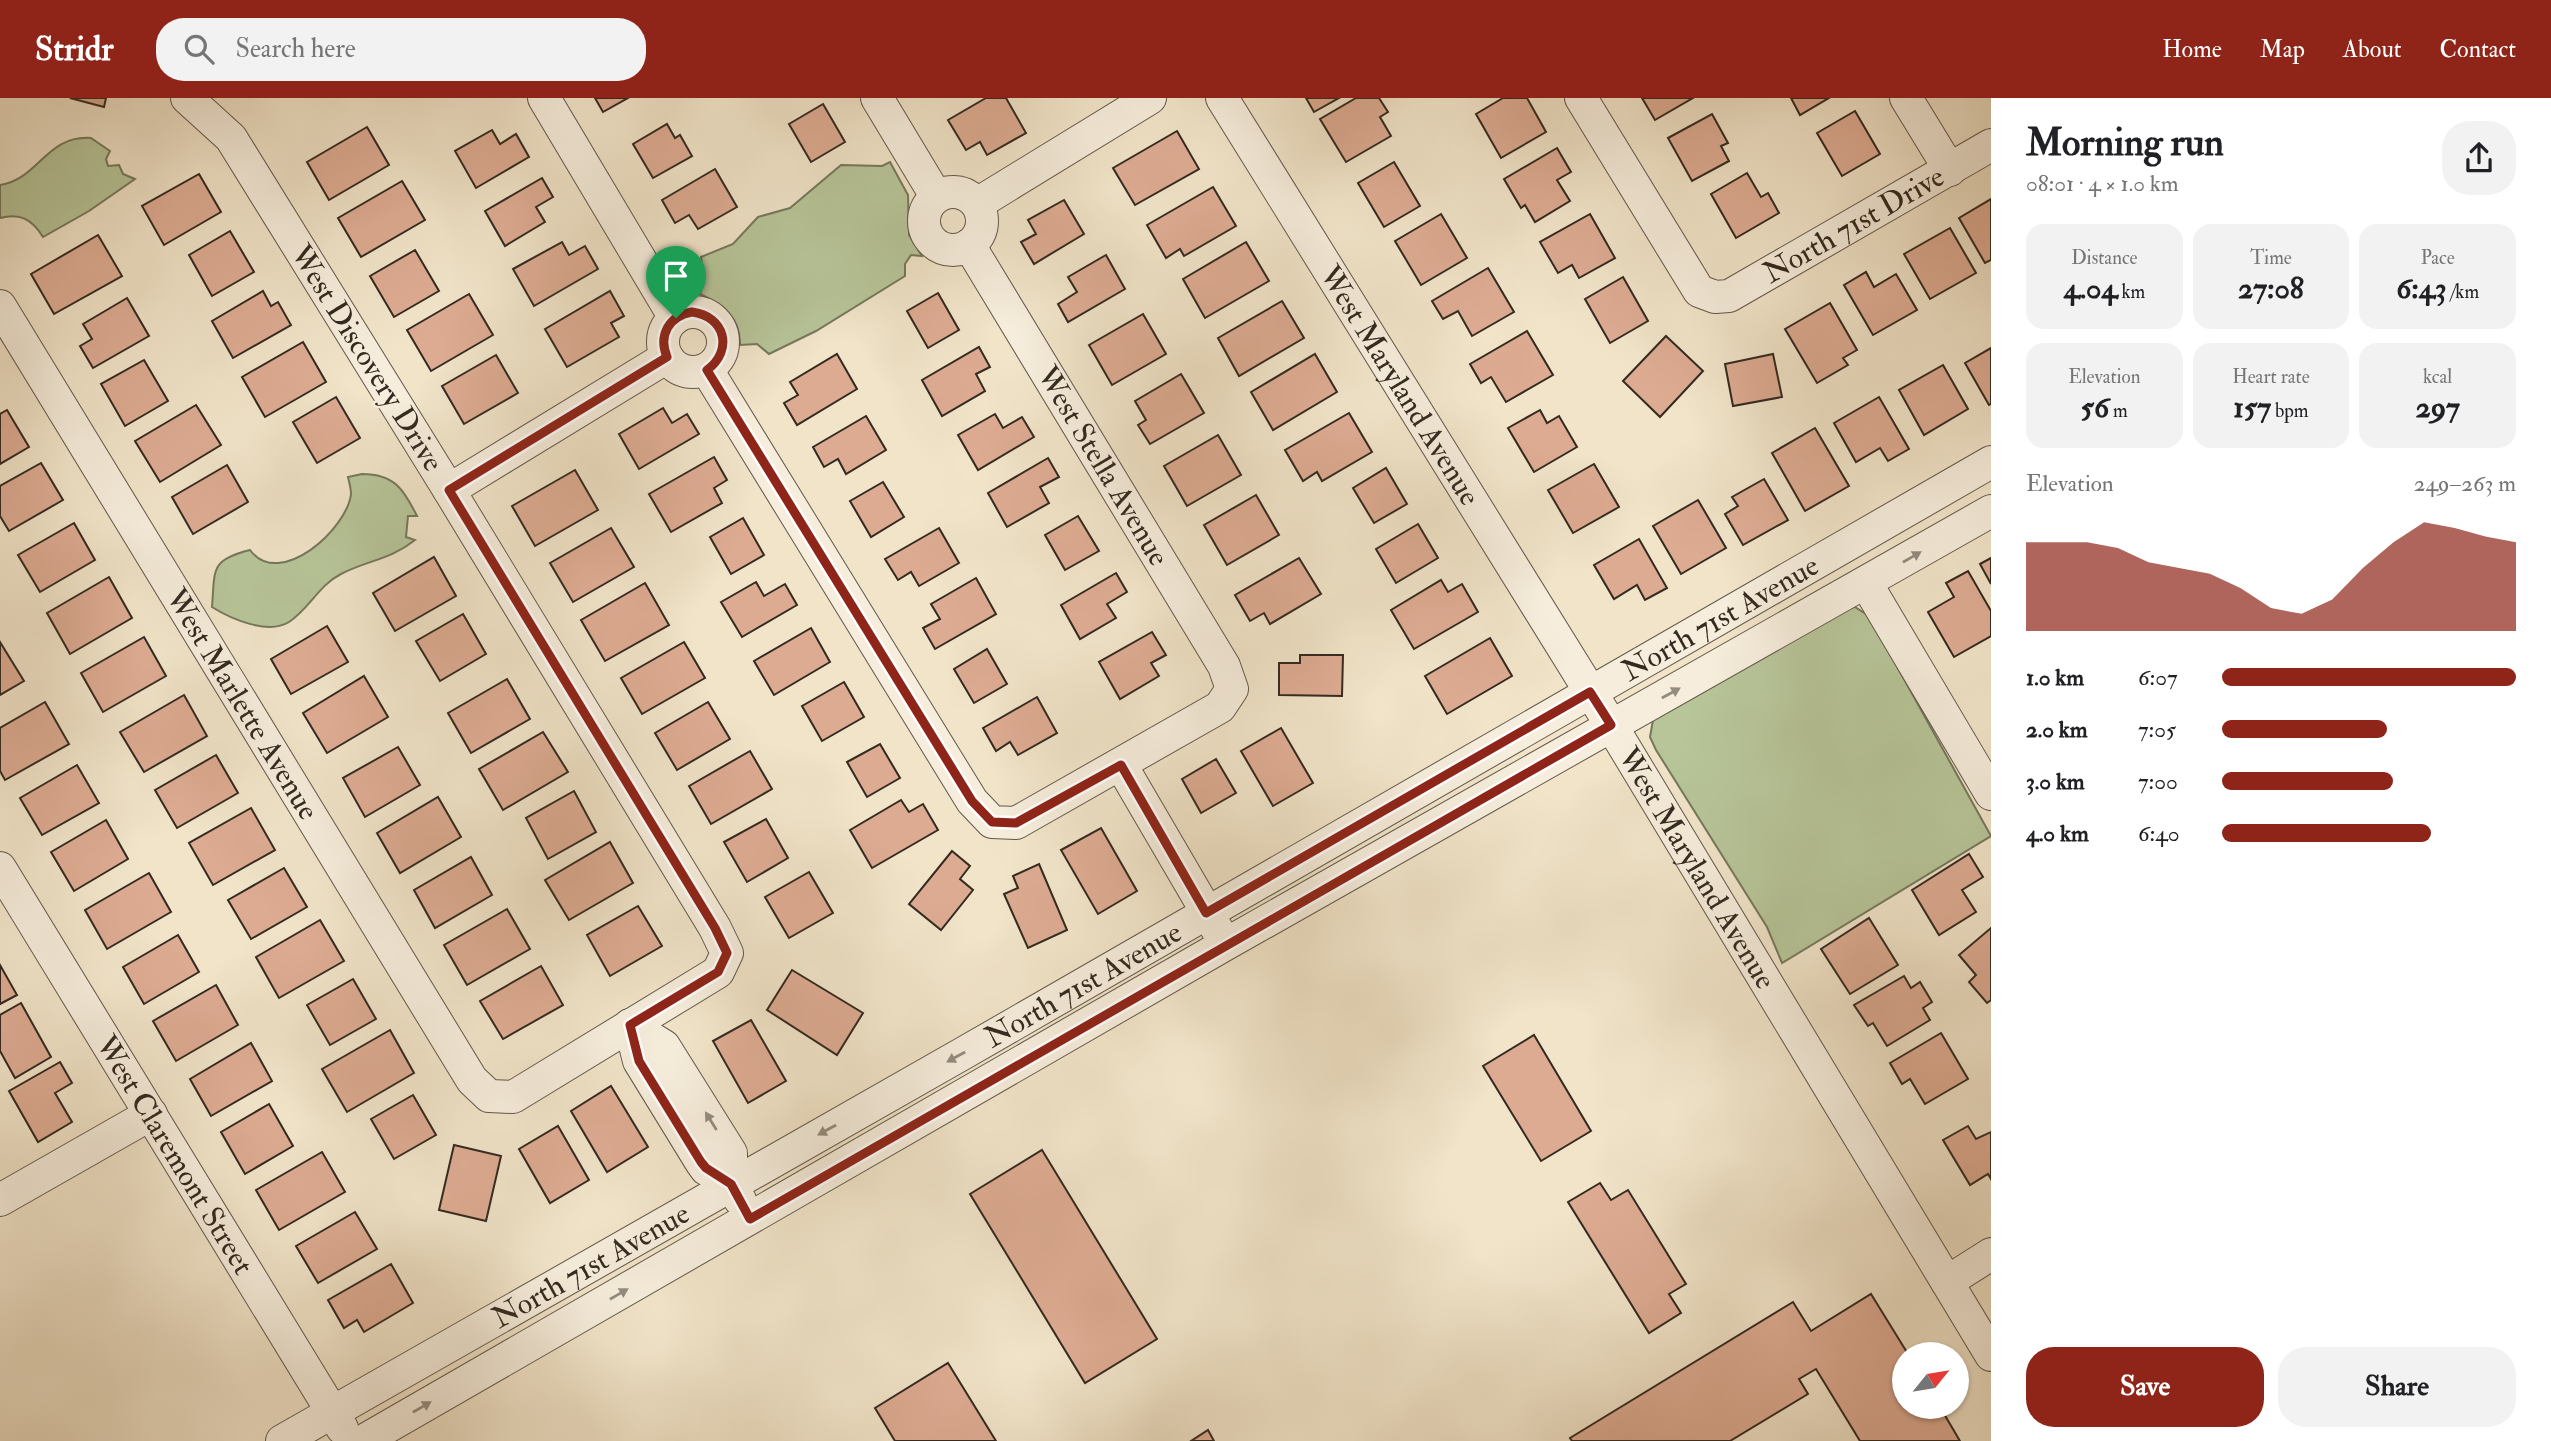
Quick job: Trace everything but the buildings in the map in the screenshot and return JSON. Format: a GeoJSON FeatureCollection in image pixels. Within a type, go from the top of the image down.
{"type":"FeatureCollection","features":[{"type":"Feature","properties":{"kind":"street","name":"West Discovery Drive"},"geometry":{"type":"LineString","coordinates":[[187,98],[231,138],[449,490],[715,928],[727,953],[718,972],[630,1025]]}},
{"type":"Feature","properties":{"kind":"street"},"geometry":{"type":"LineString","coordinates":[[544,98],[676,318]]}},
{"type":"Feature","properties":{"kind":"street"},"geometry":{"type":"LineString","coordinates":[[877,98],[936,196]]}},
{"type":"Feature","properties":{"kind":"street"},"geometry":{"type":"LineString","coordinates":[[977,204],[1150,98]]}},
{"type":"Feature","properties":{"kind":"street","name":"West Maryland Avenue"},"geometry":{"type":"LineString","coordinates":[[1222,98],[1611,725],[1991,1355]]}},
{"type":"Feature","properties":{"kind":"street","name":"North 71st Drive"},"geometry":{"type":"LineString","coordinates":[[1581,98],[1699,291],[1715,297],[1729,296],[1991,145]]}},
{"type":"Feature","properties":{"kind":"street"},"geometry":{"type":"LineString","coordinates":[[1906,98],[1950,170]]}},
{"type":"Feature","properties":{"kind":"street"},"geometry":{"type":"LineString","coordinates":[[945,192],[963,193],[977,204],[981,212],[981,230],[969,245],[960,249],[940,247],[926,233],[925,212],[936,196],[945,192]]}},
{"type":"Feature","properties":{"kind":"street","name":"West Stella Avenue"},"geometry":{"type":"LineString","coordinates":[[969,245],[1224,666],[1232,689],[1220,707],[1121,765]]}},
{"type":"Feature","properties":{"kind":"street","name":"West Marlette Avenue"},"geometry":{"type":"LineString","coordinates":[[0,306],[472,1080],[489,1096],[513,1097],[630,1025]]}},
{"type":"Feature","properties":{"kind":"street"},"geometry":{"type":"LineString","coordinates":[[692,312],[702,313],[710,317],[722,331],[724,339],[720,357],[707,370],[690,373],[674,366],[667,357],[664,332],[676,318],[692,312]]}},
{"type":"Feature","properties":{"kind":"street"},"geometry":{"type":"LineString","coordinates":[[449,490],[667,357]]}},
{"type":"Feature","properties":{"kind":"street"},"geometry":{"type":"LineString","coordinates":[[707,370],[972,801],[992,822],[1016,823],[1121,765],[1226,944]]}},
{"type":"Feature","properties":{"kind":"street","name":"North 71st Avenue"},"geometry":{"type":"LineString","coordinates":[[282,1441],[1991,462]]}},
{"type":"Feature","properties":{"kind":"street","name":"North 71st Avenue"},"geometry":{"type":"LineString","coordinates":[[363,1441],[1226,944],[1991,511]]}},
{"type":"Feature","properties":{"kind":"street"},"geometry":{"type":"LineString","coordinates":[[1867,583],[1991,794]]}},
{"type":"Feature","properties":{"kind":"street","name":"West Claremont Street"},"geometry":{"type":"LineString","coordinates":[[0,868],[351,1441]]}},
{"type":"Feature","properties":{"kind":"street"},"geometry":{"type":"LineString","coordinates":[[630,1025],[664,1046],[731,1153],[731,1184],[750,1219]]}},
{"type":"Feature","properties":{"kind":"street"},"geometry":{"type":"LineString","coordinates":[[0,1200],[151,1114]]}},
{"type":"Feature","properties":{"kind":"street"},"geometry":{"type":"LineString","coordinates":[[1947,1282],[1991,1254]]}},
{"type":"Feature","properties":{"kind":"green space"},"geometry":{"type":"Polygon","coordinates":[[[91,138],[110,151],[106,159],[108,166],[119,165],[123,174],[135,179],[89,211],[43,237],[25,219],[14,216],[0,218],[0,185],[24,175],[63,143],[91,138]]]}},
{"type":"Feature","properties":{"kind":"green space"},"geometry":{"type":"Polygon","coordinates":[[[890,162],[908,195],[909,235],[922,256],[911,255],[905,264],[905,276],[816,331],[769,354],[757,344],[740,345],[740,335],[729,313],[700,294],[704,281],[701,257],[733,244],[758,217],[790,208],[841,165],[882,166],[890,162]]]}},
{"type":"Feature","properties":{"kind":"green space"},"geometry":{"type":"Polygon","coordinates":[[[362,474],[383,477],[403,491],[417,516],[408,516],[406,537],[415,540],[397,552],[351,569],[333,579],[296,617],[280,626],[250,624],[212,607],[215,575],[221,562],[250,550],[263,561],[278,563],[294,559],[310,550],[325,538],[347,508],[351,494],[348,477],[362,474]]]}},
{"type":"Feature","properties":{"kind":"green space"},"geometry":{"type":"Polygon","coordinates":[[[1855,607],[1869,616],[1991,836],[1782,963],[1767,927],[1656,750],[1650,737],[1653,720],[1845,608],[1855,607]]]}},
{"type":"Feature","properties":{"kind":"route"},"geometry":{"type":"LineString","coordinates":[[684,313],[702,313],[717,323],[724,339],[723,349],[715,365],[707,370],[972,801],[992,822],[1016,823],[1121,765],[1206,913],[1590,692],[1611,725],[750,1219],[731,1184],[701,1162],[639,1061],[630,1025],[718,972],[727,953],[715,928],[449,490],[667,357],[664,350],[664,332],[676,318],[684,313]]}}]}
